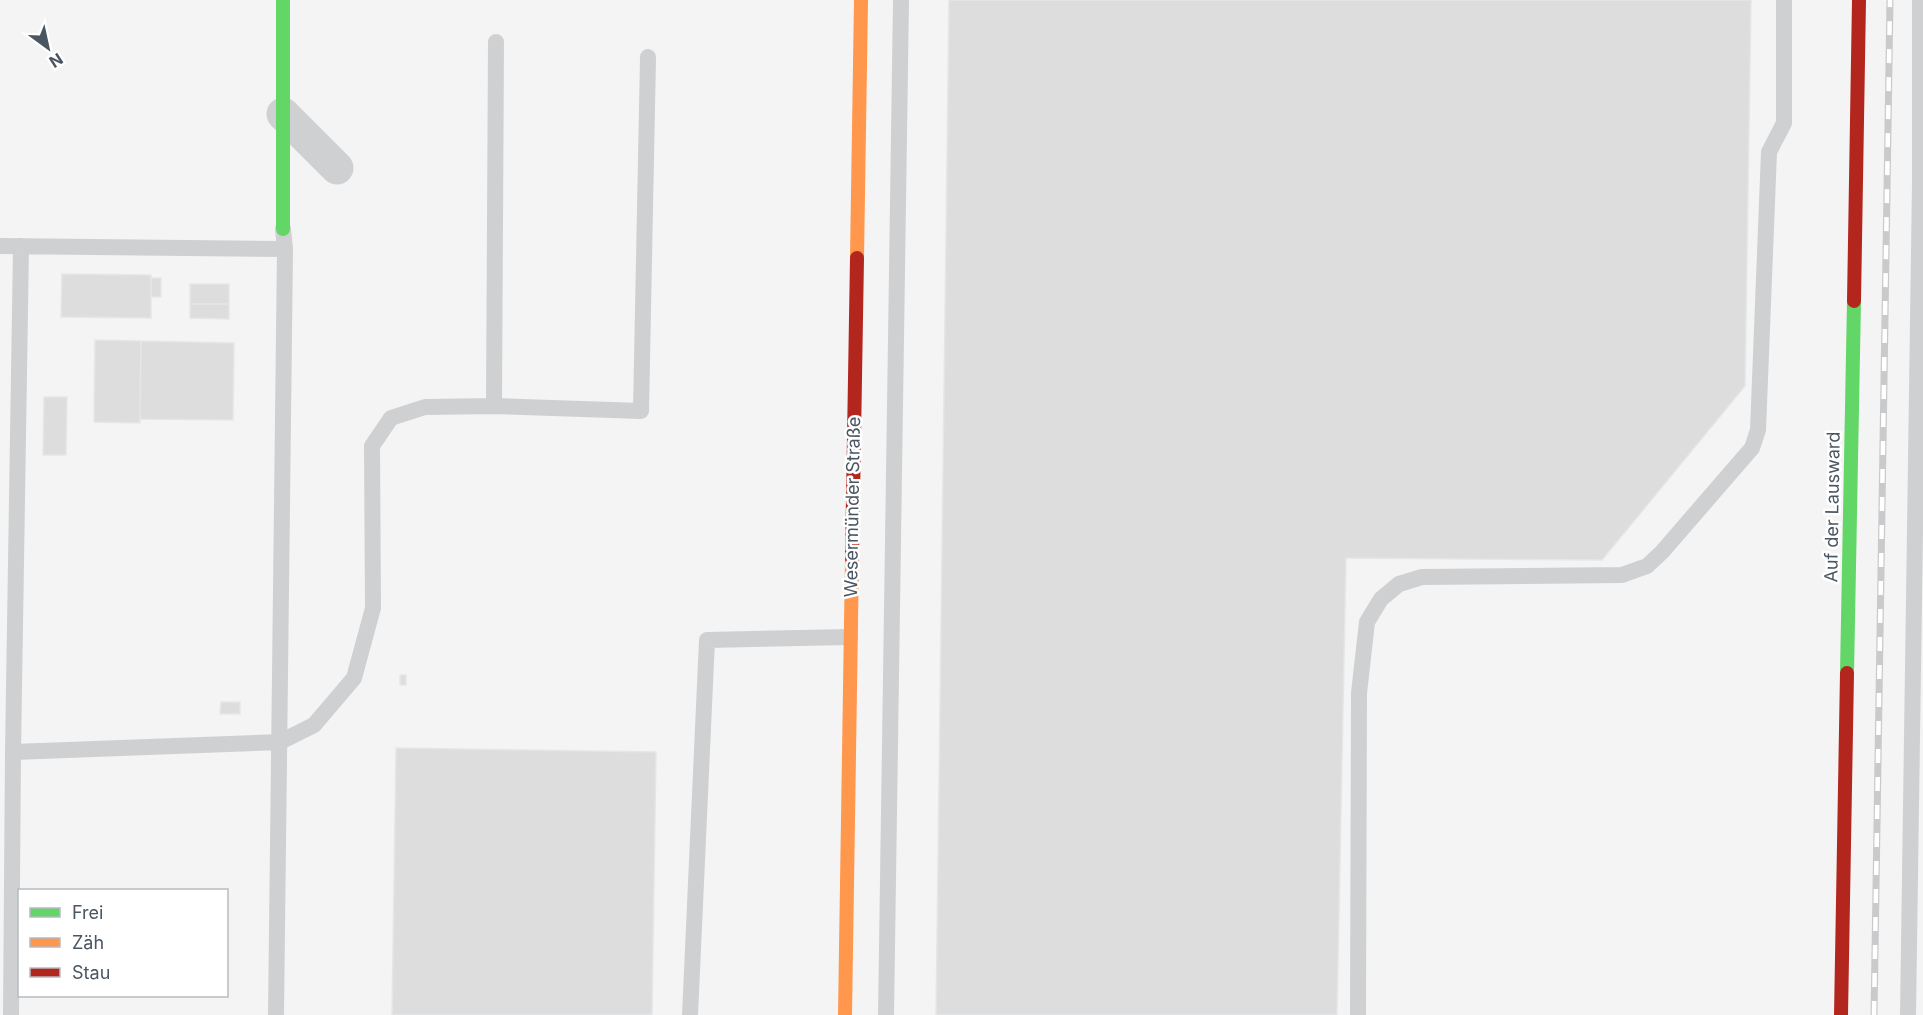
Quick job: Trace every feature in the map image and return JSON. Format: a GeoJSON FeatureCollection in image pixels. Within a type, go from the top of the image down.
{"type":"FeatureCollection","features":[{"type":"Feature","properties":{"kind":"street"},"geometry":{"type":"LineString","coordinates":[[283,0],[283,229]]}},
{"type":"Feature","properties":{"kind":"street","name":"Wesermünder Straße"},"geometry":{"type":"LineString","coordinates":[[845,1015],[861,0]]}},
{"type":"Feature","properties":{"kind":"street","name":"Auf der Lausward"},"geometry":{"type":"LineString","coordinates":[[1841,1015],[1859,0]]}},
{"type":"Feature","properties":{"kind":"street"},"geometry":{"type":"LineString","coordinates":[[283,114],[337,168]]}},
{"type":"Feature","properties":{"kind":"lane"},"geometry":{"type":"LineString","coordinates":[[886,1015],[901,0]]}},
{"type":"Feature","properties":{"kind":"lane"},"geometry":{"type":"LineString","coordinates":[[1359,1015],[1359,693],[1367,622],[1381,599],[1399,584],[1422,577],[1622,575],[1647,566],[1662,552],[1752,448],[1758,430],[1769,152],[1784,123],[1784,0]]}},
{"type":"Feature","properties":{"kind":"lane"},"geometry":{"type":"LineString","coordinates":[[1908,1015],[1922,131],[1920,0]]}},
{"type":"Feature","properties":{"kind":"lane"},"geometry":{"type":"LineString","coordinates":[[494,406],[496,42]]}},
{"type":"Feature","properties":{"kind":"lane"},"geometry":{"type":"LineString","coordinates":[[13,752],[280,742],[315,725],[354,678],[373,608],[372,446],[391,418],[425,407],[494,406],[641,411],[648,57]]}},
{"type":"Feature","properties":{"kind":"lane"},"geometry":{"type":"LineString","coordinates":[[276,1015],[285,249],[283,229]]}},
{"type":"Feature","properties":{"kind":"lane"},"geometry":{"type":"LineString","coordinates":[[0,246],[285,249]]}},
{"type":"Feature","properties":{"kind":"lane"},"geometry":{"type":"LineString","coordinates":[[11,1015],[21,246]]}},
{"type":"Feature","properties":{"kind":"lane"},"geometry":{"type":"LineString","coordinates":[[690,1015],[707,640],[850,637]]}},
{"type":"Feature","properties":{"kind":"building"},"geometry":{"type":"Polygon","coordinates":[[[949,0],[1751,0],[1745,386],[1602,560],[1346,558],[1337,1015],[936,1015],[949,0]]]}},
{"type":"Feature","properties":{"kind":"building"},"geometry":{"type":"Polygon","coordinates":[[[62,274],[151,275],[151,318],[61,317],[62,274]]]}},
{"type":"Feature","properties":{"kind":"building"},"geometry":{"type":"Polygon","coordinates":[[[151,278],[161,278],[161,297],[151,297],[151,278]]]}},
{"type":"Feature","properties":{"kind":"building"},"geometry":{"type":"Polygon","coordinates":[[[190,284],[229,284],[229,304],[190,304],[190,284]]]}},
{"type":"Feature","properties":{"kind":"building"},"geometry":{"type":"Polygon","coordinates":[[[190,304],[229,304],[229,319],[190,318],[190,304]]]}},
{"type":"Feature","properties":{"kind":"building"},"geometry":{"type":"Polygon","coordinates":[[[95,340],[141,341],[140,423],[94,422],[95,340]]]}},
{"type":"Feature","properties":{"kind":"building"},"geometry":{"type":"Polygon","coordinates":[[[141,341],[234,343],[233,420],[140,419],[141,341]]]}},
{"type":"Feature","properties":{"kind":"building"},"geometry":{"type":"Polygon","coordinates":[[[44,397],[67,397],[66,455],[43,455],[44,397]]]}},
{"type":"Feature","properties":{"kind":"building"},"geometry":{"type":"Polygon","coordinates":[[[400,675],[406,675],[406,685],[400,685],[400,675]]]}},
{"type":"Feature","properties":{"kind":"building"},"geometry":{"type":"Polygon","coordinates":[[[221,702],[240,702],[240,714],[220,714],[221,702]]]}},
{"type":"Feature","properties":{"kind":"building"},"geometry":{"type":"Polygon","coordinates":[[[396,748],[656,752],[652,1015],[392,1015],[396,748]]]}},
{"type":"Feature","properties":{"kind":"railway"},"geometry":{"type":"LineString","coordinates":[[1874,1015],[1890,0]]}},
{"type":"Feature","properties":{"kind":"traffic: fast"},"geometry":{"type":"LineString","coordinates":[[283,0],[283,229]]}},
{"type":"Feature","properties":{"kind":"traffic: fast"},"geometry":{"type":"LineString","coordinates":[[1847,673],[1854,301]]}},
{"type":"Feature","properties":{"kind":"traffic: slow"},"geometry":{"type":"LineString","coordinates":[[857,258],[861,0]]}},
{"type":"Feature","properties":{"kind":"traffic: slow"},"geometry":{"type":"LineString","coordinates":[[845,1015],[852,558]]}},
{"type":"Feature","properties":{"kind":"traffic: jam"},"geometry":{"type":"LineString","coordinates":[[1854,301],[1859,0]]}},
{"type":"Feature","properties":{"kind":"traffic: jam"},"geometry":{"type":"LineString","coordinates":[[852,558],[857,258]]}},
{"type":"Feature","properties":{"kind":"traffic: jam"},"geometry":{"type":"LineString","coordinates":[[1841,1015],[1847,673]]}}]}
